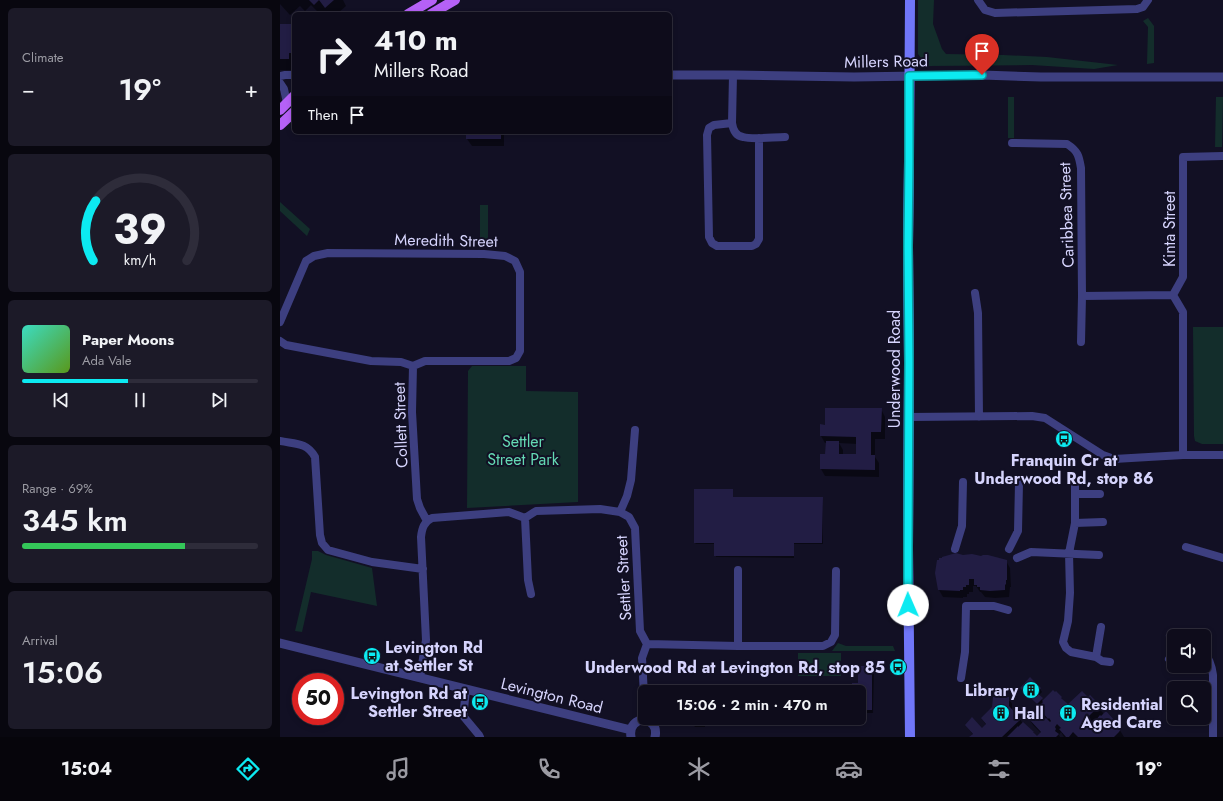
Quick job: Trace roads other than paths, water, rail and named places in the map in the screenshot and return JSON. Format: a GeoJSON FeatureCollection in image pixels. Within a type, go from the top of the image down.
{"type":"FeatureCollection","features":[{"type":"Feature","properties":{"kind":"main road"},"geometry":{"type":"LineString","coordinates":[[411,12],[432,0]]}},
{"type":"Feature","properties":{"kind":"main road"},"geometry":{"type":"LineString","coordinates":[[434,12],[455,0]]}},
{"type":"Feature","properties":{"kind":"main road","name":"Underwood Road"},"geometry":{"type":"LineString","coordinates":[[910,0],[908,246],[908,548],[910,737]]}},
{"type":"Feature","properties":{"kind":"main road"},"geometry":{"type":"LineString","coordinates":[[280,125],[292,114]]}},
{"type":"Feature","properties":{"kind":"street"},"geometry":{"type":"LineString","coordinates":[[978,0],[985,10],[995,13],[1137,9],[1143,7],[1148,0]]}},
{"type":"Feature","properties":{"kind":"street"},"geometry":{"type":"LineString","coordinates":[[280,76],[285,74],[292,75]]}},
{"type":"Feature","properties":{"kind":"street","name":"Millers Road"},"geometry":{"type":"LineString","coordinates":[[672,75],[854,77],[982,75],[1041,77],[1223,76]]}},
{"type":"Feature","properties":{"kind":"street"},"geometry":{"type":"LineString","coordinates":[[733,75],[732,123],[733,129],[736,133],[742,137],[785,137]]}},
{"type":"Feature","properties":{"kind":"street"},"geometry":{"type":"LineString","coordinates":[[280,83],[284,89],[287,103]]}},
{"type":"Feature","properties":{"kind":"street"},"geometry":{"type":"LineString","coordinates":[[732,123],[714,124],[709,128],[707,135],[709,237],[712,244],[717,246],[752,246],[756,244],[759,239],[759,138]]}},
{"type":"Feature","properties":{"kind":"street","name":"Caribbea Street"},"geometry":{"type":"LineString","coordinates":[[1012,143],[1067,144],[1074,148],[1079,156],[1082,296],[1081,342]]}},
{"type":"Feature","properties":{"kind":"street","name":"Kinta Street"},"geometry":{"type":"LineString","coordinates":[[1173,295],[1183,277],[1183,157],[1223,156]]}},
{"type":"Feature","properties":{"kind":"street","name":"Meredith Street"},"geometry":{"type":"LineString","coordinates":[[280,322],[306,261],[314,256],[328,253],[484,254],[505,256],[515,261],[520,272],[520,352],[516,358],[509,361],[425,361],[413,366]]}},
{"type":"Feature","properties":{"kind":"street"},"geometry":{"type":"LineString","coordinates":[[975,293],[978,312],[979,416]]}},
{"type":"Feature","properties":{"kind":"street"},"geometry":{"type":"LineString","coordinates":[[1082,296],[1173,295],[1183,312],[1183,455]]}},
{"type":"Feature","properties":{"kind":"street","name":"Collett Street"},"geometry":{"type":"LineString","coordinates":[[280,341],[286,345],[371,362],[401,362],[413,366],[412,412],[417,499],[427,521]]}},
{"type":"Feature","properties":{"kind":"street"},"geometry":{"type":"LineString","coordinates":[[909,417],[1032,416],[1044,418],[1103,455],[1114,459],[1183,455],[1223,455]]}},
{"type":"Feature","properties":{"kind":"street"},"geometry":{"type":"LineString","coordinates":[[620,512],[627,496],[631,480],[635,430]]}},
{"type":"Feature","properties":{"kind":"street"},"geometry":{"type":"LineString","coordinates":[[280,441],[305,446],[311,450],[315,457],[320,535],[322,543],[328,550],[372,562],[423,569]]}},
{"type":"Feature","properties":{"kind":"street"},"geometry":{"type":"LineString","coordinates":[[955,549],[962,526],[963,482]]}},
{"type":"Feature","properties":{"kind":"street"},"geometry":{"type":"LineString","coordinates":[[1009,549],[1018,531],[1019,483]]}},
{"type":"Feature","properties":{"kind":"street"},"geometry":{"type":"LineString","coordinates":[[1076,484],[1075,522],[1069,553],[1070,593],[1068,621],[1063,642],[1066,648],[1071,652],[1096,657],[1102,661],[1110,662]]}},
{"type":"Feature","properties":{"kind":"street"},"geometry":{"type":"LineString","coordinates":[[1076,494],[1100,494]]}},
{"type":"Feature","properties":{"kind":"street","name":"Settler Street"},"geometry":{"type":"LineString","coordinates":[[525,518],[536,511],[600,509],[620,512],[629,518],[635,528],[640,631],[647,644]]}},
{"type":"Feature","properties":{"kind":"street"},"geometry":{"type":"LineString","coordinates":[[420,677],[426,640],[421,537],[422,528],[427,521],[432,518],[509,512],[525,518],[530,594]]}},
{"type":"Feature","properties":{"kind":"street"},"geometry":{"type":"LineString","coordinates":[[1075,522],[1103,522]]}},
{"type":"Feature","properties":{"kind":"street"},"geometry":{"type":"LineString","coordinates":[[1186,547],[1223,558]]}},
{"type":"Feature","properties":{"kind":"street"},"geometry":{"type":"LineString","coordinates":[[1017,558],[1031,552],[1099,555]]}},
{"type":"Feature","properties":{"kind":"street"},"geometry":{"type":"LineString","coordinates":[[738,570],[738,646]]}},
{"type":"Feature","properties":{"kind":"street"},"geometry":{"type":"LineString","coordinates":[[643,685],[642,658],[647,644],[823,646],[831,642],[835,634],[836,571]]}},
{"type":"Feature","properties":{"kind":"street"},"geometry":{"type":"LineString","coordinates":[[961,678],[965,652],[966,606],[994,606],[1008,610]]}},
{"type":"Feature","properties":{"kind":"street"},"geometry":{"type":"LineString","coordinates":[[1096,657],[1101,627]]}},
{"type":"Feature","properties":{"kind":"street","name":"Levington Road"},"geometry":{"type":"LineString","coordinates":[[280,643],[420,677],[631,733]]}},
{"type":"Feature","properties":{"kind":"street"},"geometry":{"type":"LineString","coordinates":[[1211,664],[1213,675],[1213,737]]}},
{"type":"Feature","properties":{"kind":"street"},"geometry":{"type":"LineString","coordinates":[[466,689],[464,717],[480,737]]}},
{"type":"Feature","properties":{"kind":"street"},"geometry":{"type":"LineString","coordinates":[[631,733],[638,721]]}},
{"type":"Feature","properties":{"kind":"street"},"geometry":{"type":"LineString","coordinates":[[653,725],[658,736]]}},
{"type":"Feature","properties":{"kind":"place","name":"Franquin Cr at Underwood Rd, stop 86"},"geometry":{"type":"Point","coordinates":[1064,439]}},
{"type":"Feature","properties":{"kind":"place","name":"Levington Rd at Settler St"},"geometry":{"type":"Point","coordinates":[372,656]}},
{"type":"Feature","properties":{"kind":"place","name":"Underwood Rd at Levington Rd, stop 85"},"geometry":{"type":"Point","coordinates":[898,667]}},
{"type":"Feature","properties":{"kind":"place","name":"Library"},"geometry":{"type":"Point","coordinates":[1031,690]}},
{"type":"Feature","properties":{"kind":"place","name":"Levington Rd at Settler Street"},"geometry":{"type":"Point","coordinates":[480,702]}},
{"type":"Feature","properties":{"kind":"place","name":"Hall"},"geometry":{"type":"Point","coordinates":[1001,713]}},
{"type":"Feature","properties":{"kind":"place","name":"Residential Aged Care"},"geometry":{"type":"Point","coordinates":[1068,713]}},
{"type":"Feature","properties":{"kind":"park label","name":"Settler Street Park"},"geometry":{"type":"Point","coordinates":[523,450]}}]}
